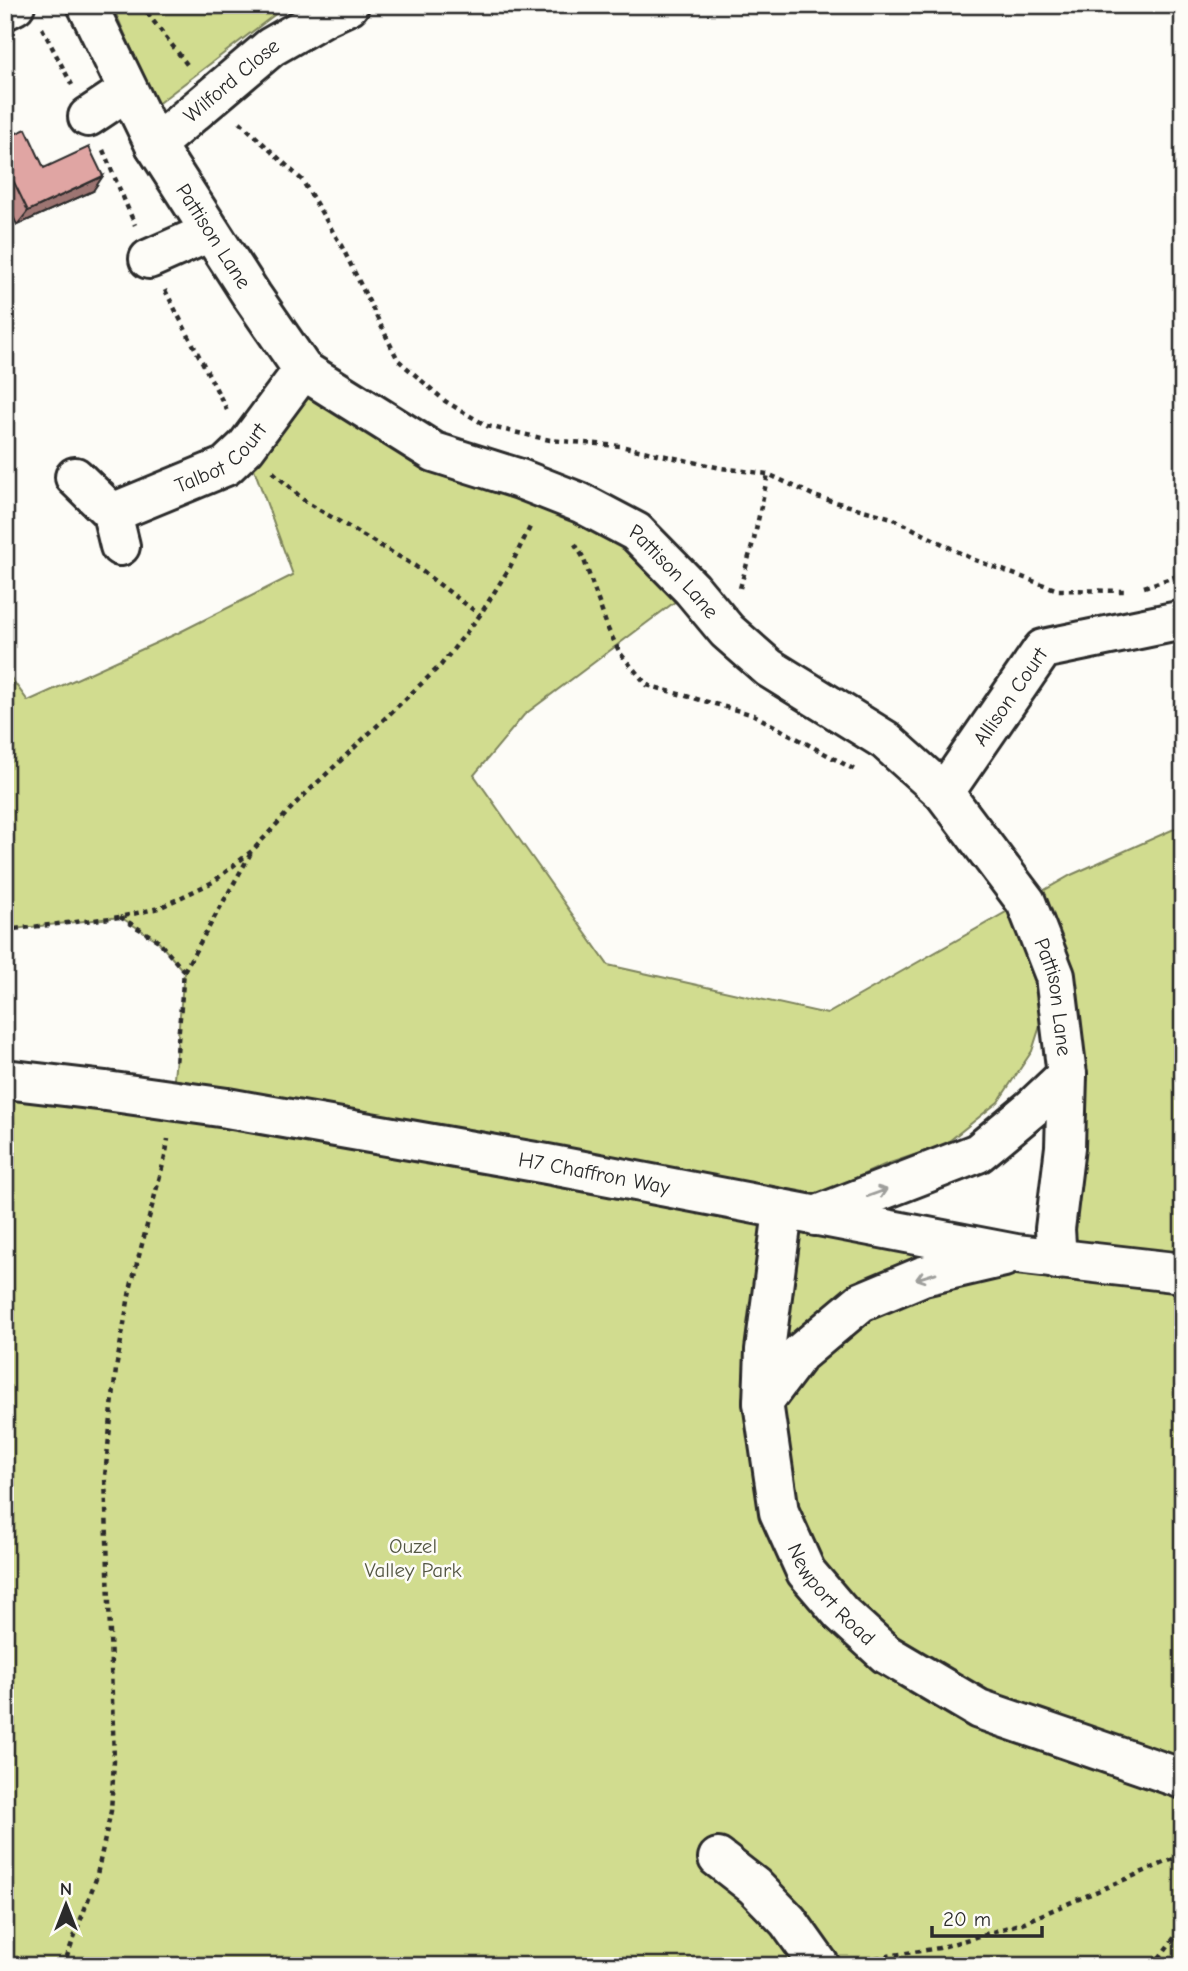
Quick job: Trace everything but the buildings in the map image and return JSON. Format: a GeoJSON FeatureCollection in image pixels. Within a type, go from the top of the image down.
{"type":"FeatureCollection","features":[{"type":"Feature","properties":{"kind":"street","name":"Pattison Lane"},"geometry":{"type":"LineString","coordinates":[[88,5],[155,145],[303,370],[434,452],[581,503],[636,532],[692,589],[727,631],[769,668],[884,740],[944,793],[1026,902],[1055,976],[1067,1075],[1065,1147],[1055,1230],[1057,1260]]}},
{"type":"Feature","properties":{"kind":"street","name":"Wilford Close"},"geometry":{"type":"LineString","coordinates":[[155,145],[271,47],[349,5]]}},
{"type":"Feature","properties":{"kind":"street"},"geometry":{"type":"LineString","coordinates":[[88,117],[127,91]]}},
{"type":"Feature","properties":{"kind":"street"},"geometry":{"type":"LineString","coordinates":[[149,259],[210,232]]}},
{"type":"Feature","properties":{"kind":"street","name":"Talbot Court"},"geometry":{"type":"LineString","coordinates":[[75,477],[116,529],[226,466],[246,447],[303,370]]}},
{"type":"Feature","properties":{"kind":"street","name":"Allison Court"},"geometry":{"type":"LineString","coordinates":[[944,793],[1042,649],[1183,620]]}},
{"type":"Feature","properties":{"kind":"street"},"geometry":{"type":"LineString","coordinates":[[798,1214],[978,1153],[1067,1075]]}},
{"type":"Feature","properties":{"kind":"street","name":"H7 Chaffron Way"},"geometry":{"type":"LineString","coordinates":[[5,1079],[227,1108],[547,1164],[1016,1254],[1183,1273]]}},
{"type":"Feature","properties":{"kind":"street","name":"Newport Road"},"geometry":{"type":"LineString","coordinates":[[798,1214],[765,1350],[762,1402],[779,1513],[806,1572],[841,1613],[886,1654],[979,1709],[1183,1779]]}},
{"type":"Feature","properties":{"kind":"street"},"geometry":{"type":"LineString","coordinates":[[762,1402],[799,1354],[860,1302],[923,1276],[1016,1254]]}},
{"type":"Feature","properties":{"kind":"street"},"geometry":{"type":"LineString","coordinates":[[718,1858],[754,1886],[788,1921],[820,1966]]}},
{"type":"Feature","properties":{"kind":"path"},"geometry":{"type":"LineString","coordinates":[[141,5],[213,96],[302,180],[341,245],[398,360],[445,401],[487,425],[550,440],[620,446],[768,474],[817,497],[892,518],[972,559],[1058,590],[1131,591],[1183,574]]}},
{"type":"Feature","properties":{"kind":"path"},"geometry":{"type":"LineString","coordinates":[[19,11],[88,117],[149,259],[246,447],[306,502],[415,566],[480,615]]}},
{"type":"Feature","properties":{"kind":"path"},"geometry":{"type":"LineString","coordinates":[[5,930],[120,917],[159,908],[213,882],[253,850],[296,803],[441,665],[480,615],[530,529],[550,440]]}},
{"type":"Feature","properties":{"kind":"path"},"geometry":{"type":"LineString","coordinates":[[727,631],[754,539],[768,474]]}},
{"type":"Feature","properties":{"kind":"path"},"geometry":{"type":"LineString","coordinates":[[570,536],[583,557],[608,629],[620,653],[647,685],[754,715],[860,772]]}},
{"type":"Feature","properties":{"kind":"path"},"geometry":{"type":"LineString","coordinates":[[175,1075],[184,971],[253,850]]}},
{"type":"Feature","properties":{"kind":"path"},"geometry":{"type":"LineString","coordinates":[[120,917],[157,940],[184,971]]}},
{"type":"Feature","properties":{"kind":"path"},"geometry":{"type":"LineString","coordinates":[[61,1966],[96,1880],[111,1811],[114,1761],[105,1476],[116,1369],[130,1290],[166,1153],[169,1127]]}},
{"type":"Feature","properties":{"kind":"path"},"geometry":{"type":"LineString","coordinates":[[820,1966],[939,1948],[1010,1927],[1069,1905],[1183,1855]]}},
{"type":"Feature","properties":{"kind":"path"},"geometry":{"type":"LineString","coordinates":[[1153,1966],[1183,1926]]}},
{"type":"Feature","properties":{"kind":"green space"},"geometry":{"type":"Polygon","coordinates":[[[112,5],[286,5],[286,6],[156,105],[112,5]]]}},
{"type":"Feature","properties":{"kind":"green space","name":"Ouzel Valley Park"},"geometry":{"type":"Polygon","coordinates":[[[303,370],[581,503],[692,589],[524,715],[474,775],[608,965],[827,1014],[1071,875],[1183,825],[1183,1966],[5,1966],[5,1079],[172,1100],[184,972],[157,940],[120,917],[5,930],[5,670],[28,701],[178,633],[293,575],[246,447],[303,370]],[[1055,979],[1032,1051],[998,1102],[944,1145],[884,1165],[785,1210],[1057,1260],[1055,979]]]}}]}
